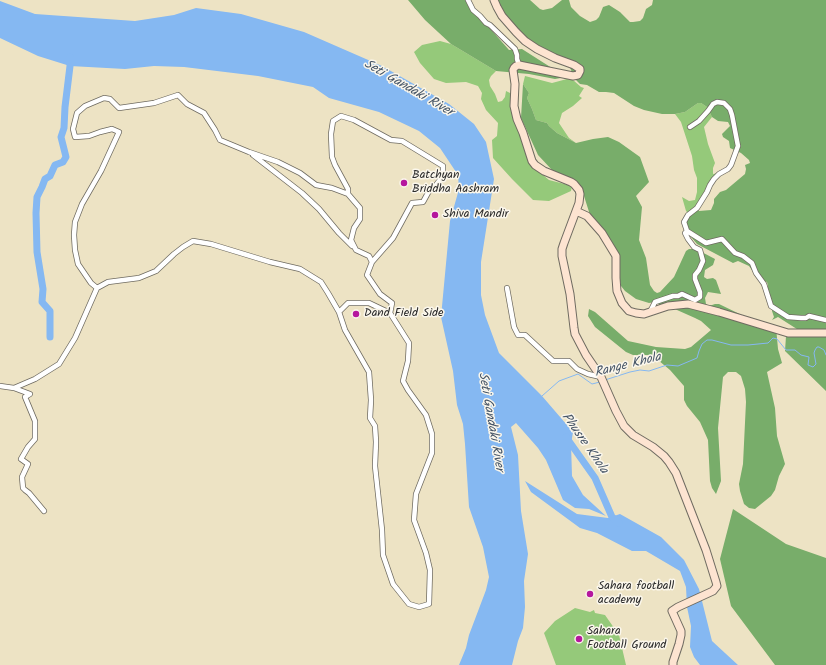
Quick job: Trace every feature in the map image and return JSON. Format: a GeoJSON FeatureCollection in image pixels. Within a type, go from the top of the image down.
{"type":"FeatureCollection","features":[{"type":"Feature","properties":{"kind":"main road"},"geometry":{"type":"LineString","coordinates":[[494,0],[502,16],[525,41],[549,55],[578,67],[580,71],[578,75],[573,76],[519,65],[513,70],[515,84],[514,106],[532,161],[539,168],[571,182],[579,190],[579,203],[562,249],[575,334],[586,355],[601,377],[624,426],[633,435],[653,447],[664,456],[676,473],[706,550],[716,582],[717,586],[713,591],[672,610],[681,631],[673,665]]}},
{"type":"Feature","properties":{"kind":"main road"},"geometry":{"type":"LineString","coordinates":[[576,211],[587,216],[602,233],[616,256],[617,291],[622,303],[629,311],[644,314],[668,306],[688,304],[788,333],[826,334]]}},
{"type":"Feature","properties":{"kind":"street"},"geometry":{"type":"LineString","coordinates":[[468,0],[473,10],[486,24],[490,25],[515,49],[518,55],[517,59],[519,65]]}},
{"type":"Feature","properties":{"kind":"street"},"geometry":{"type":"LineString","coordinates":[[97,288],[91,283],[78,264],[75,250],[75,222],[82,204],[119,132],[112,129],[89,136],[74,137],[73,128],[78,112],[85,106],[104,98],[110,99],[120,108],[125,108],[154,103],[178,95],[187,104],[204,113],[220,140],[278,162],[300,173],[316,185],[332,188],[348,194],[360,208],[360,219],[354,228],[351,240],[356,250]]}},
{"type":"Feature","properties":{"kind":"street"},"geometry":{"type":"LineString","coordinates":[[650,312],[655,302],[673,296],[682,294],[695,300],[700,297],[695,275],[703,261],[700,250],[694,247],[688,240],[685,233],[687,231],[684,222],[688,215],[697,208],[714,179],[731,165],[738,146],[732,115],[730,109],[724,103],[718,102],[713,104],[699,121],[690,127]]}},
{"type":"Feature","properties":{"kind":"street"},"geometry":{"type":"LineString","coordinates":[[348,194],[348,189],[332,157],[331,134],[334,121],[341,116],[354,120],[391,140],[402,141],[443,166],[442,176],[436,185],[429,191],[422,202],[412,203],[393,238],[372,262],[367,275],[380,294],[392,303],[390,313]]}},
{"type":"Feature","properties":{"kind":"street"},"geometry":{"type":"LineString","coordinates":[[249,152],[302,193],[319,209],[339,233],[356,250],[369,256],[372,262]]}},
{"type":"Feature","properties":{"kind":"street"},"geometry":{"type":"LineString","coordinates":[[687,231],[706,243],[722,239],[735,253],[743,256],[752,263],[756,273],[764,284],[771,306],[788,318],[806,318],[809,316],[826,320]]}},
{"type":"Feature","properties":{"kind":"street"},"geometry":{"type":"LineString","coordinates":[[14,388],[34,379],[59,364],[75,338],[97,288],[108,282],[139,278],[156,271],[174,254],[194,241],[211,244],[270,262],[300,269],[321,282],[339,312],[345,330],[369,372],[371,400],[370,418],[375,426],[375,466],[382,530],[383,555],[393,584],[409,604],[419,607],[429,604],[430,570],[426,552],[414,520],[416,494],[432,453],[432,434],[426,415],[403,381],[408,361],[409,343],[390,313],[369,303],[348,303],[339,312]]}},
{"type":"Feature","properties":{"kind":"street"},"geometry":{"type":"LineString","coordinates":[[508,288],[514,327],[518,335],[525,335],[553,361],[569,361],[577,369],[588,374],[601,377]]}},
{"type":"Feature","properties":{"kind":"street"},"geometry":{"type":"LineString","coordinates":[[0,386],[14,388],[30,394],[25,397],[34,421],[36,439],[28,447],[21,459],[28,464],[22,477],[23,488],[44,511]]}},
{"type":"Feature","properties":{"kind":"green space"},"geometry":{"type":"Polygon","coordinates":[[[408,0],[465,0],[509,50],[522,49],[566,77],[555,79],[529,74],[496,71],[451,44],[425,20],[408,0]]]}},
{"type":"Feature","properties":{"kind":"green space"},"geometry":{"type":"Polygon","coordinates":[[[497,0],[530,0],[543,10],[552,8],[562,0],[569,0],[571,7],[580,16],[590,22],[599,17],[603,7],[609,5],[620,12],[630,22],[633,22],[640,21],[643,18],[646,9],[652,5],[653,0],[826,0],[826,391],[785,351],[786,336],[794,335],[800,331],[778,317],[772,320],[774,317],[772,311],[773,305],[765,292],[768,286],[767,282],[758,279],[749,266],[738,261],[733,263],[697,244],[691,237],[687,228],[688,218],[698,209],[699,211],[711,210],[714,199],[720,192],[726,190],[745,174],[745,165],[750,163],[749,160],[741,153],[730,148],[729,141],[723,137],[722,134],[730,126],[728,122],[718,121],[712,117],[707,107],[701,103],[698,103],[685,112],[662,114],[634,106],[614,93],[599,92],[587,85],[580,84],[575,79],[567,61],[533,44],[510,22],[497,0]]]}},
{"type":"Feature","properties":{"kind":"green space"},"geometry":{"type":"Polygon","coordinates":[[[440,41],[451,44],[496,71],[489,80],[490,86],[498,102],[502,101],[505,97],[506,91],[510,93],[514,91],[530,164],[549,180],[572,186],[571,191],[549,201],[533,200],[493,158],[492,140],[497,136],[498,123],[486,110],[481,99],[482,93],[478,86],[466,82],[446,83],[434,79],[420,63],[414,52],[422,45],[440,41]]]}},
{"type":"Feature","properties":{"kind":"green space"},"geometry":{"type":"Polygon","coordinates":[[[525,76],[552,83],[567,79],[573,80],[584,88],[579,96],[582,98],[562,113],[559,123],[569,138],[576,143],[557,133],[547,123],[536,120],[527,98],[529,93],[523,84],[525,76]]]}},
{"type":"Feature","properties":{"kind":"green space"},"geometry":{"type":"Polygon","coordinates":[[[523,84],[529,93],[527,98],[536,120],[547,123],[557,133],[576,143],[608,137],[619,142],[640,157],[649,182],[636,196],[642,207],[639,240],[646,258],[650,285],[654,291],[657,293],[660,292],[674,277],[686,251],[689,249],[696,249],[715,259],[713,265],[705,270],[704,277],[707,279],[713,278],[716,280],[721,294],[708,292],[705,298],[706,304],[709,306],[719,304],[752,320],[774,325],[776,327],[778,349],[782,363],[767,372],[775,408],[777,436],[785,464],[779,476],[775,490],[771,496],[755,509],[749,508],[744,504],[739,484],[743,464],[746,402],[745,389],[741,376],[736,372],[728,372],[723,377],[718,428],[721,481],[716,494],[710,481],[708,440],[700,422],[684,400],[684,386],[670,370],[652,355],[633,355],[626,352],[595,327],[588,316],[589,309],[595,312],[628,341],[656,347],[685,349],[691,347],[711,330],[701,321],[668,306],[662,306],[655,302],[649,303],[636,299],[621,286],[612,243],[590,215],[584,196],[575,185],[552,170],[538,155],[521,118],[523,84]]]}},
{"type":"Feature","properties":{"kind":"green space"},"geometry":{"type":"Polygon","coordinates":[[[698,103],[701,103],[707,107],[712,117],[704,127],[715,163],[713,174],[719,173],[696,207],[688,213],[682,197],[689,201],[695,200],[697,192],[697,178],[692,156],[681,122],[675,114],[685,112],[698,103]]]}},
{"type":"Feature","properties":{"kind":"green space"},"geometry":{"type":"Polygon","coordinates":[[[733,509],[786,544],[826,558],[826,665],[775,665],[731,606],[720,559],[733,509]]]}},
{"type":"Feature","properties":{"kind":"green space","name":"Sahara Football Ground"},"geometry":{"type":"Polygon","coordinates":[[[575,608],[590,612],[594,610],[595,613],[605,615],[619,635],[626,665],[556,665],[544,633],[555,621],[575,608]]]}},
{"type":"Feature","properties":{"kind":"water","name":"Seti Gandaki River"},"geometry":{"type":"Polygon","coordinates":[[[0,1],[35,14],[135,21],[174,15],[196,8],[241,14],[304,32],[382,66],[449,104],[474,124],[486,142],[494,179],[481,262],[481,295],[485,315],[499,353],[542,396],[573,432],[571,444],[572,476],[583,495],[606,516],[589,509],[575,508],[563,500],[546,460],[538,448],[516,423],[511,427],[518,455],[521,511],[528,554],[524,581],[525,607],[523,628],[512,665],[459,665],[486,590],[489,577],[483,547],[469,507],[463,424],[457,405],[453,371],[441,317],[450,221],[459,189],[458,175],[440,148],[419,131],[379,112],[329,98],[313,87],[258,76],[184,67],[154,66],[125,69],[70,66],[38,56],[0,38],[0,1]]]}},
{"type":"Feature","properties":{"kind":"water"},"geometry":{"type":"Polygon","coordinates":[[[525,481],[577,514],[608,518],[620,514],[661,537],[684,560],[699,589],[712,641],[738,665],[700,665],[694,657],[690,647],[691,626],[687,607],[686,587],[680,571],[646,551],[632,551],[597,533],[580,528],[531,492],[525,481]]]}},
{"type":"Feature","properties":{"kind":"waterway"},"geometry":{"type":"LineString","coordinates":[[50,337],[50,311],[42,302],[43,289],[37,252],[37,197],[45,179],[50,176],[55,165],[63,162],[66,157],[61,137],[64,128],[70,57]]}},
{"type":"Feature","properties":{"kind":"waterway","name":"Range Khola"},"geometry":{"type":"LineString","coordinates":[[605,380],[640,370],[649,371],[667,365],[678,366],[697,358],[702,344],[707,340],[731,345],[748,345],[768,343],[773,338],[777,339],[786,350],[795,350],[801,355],[809,357],[808,365],[813,367],[816,364],[814,353],[817,347],[824,350],[826,355]]}},
{"type":"Feature","properties":{"kind":"waterway","name":"Range Khola"},"geometry":{"type":"LineString","coordinates":[[542,396],[559,381],[578,374],[592,384],[600,382]]}},
{"type":"Feature","properties":{"kind":"waterway","name":"Phusre Khola"},"geometry":{"type":"LineString","coordinates":[[566,437],[595,478],[612,517],[619,523]]}},
{"type":"Feature","properties":{"kind":"place","name":"Batchyan Briddha Aashram"},"geometry":{"type":"Point","coordinates":[404,183]}},
{"type":"Feature","properties":{"kind":"place","name":"Shiva Mandir"},"geometry":{"type":"Point","coordinates":[435,215]}},
{"type":"Feature","properties":{"kind":"place","name":"Dand Field Side"},"geometry":{"type":"Point","coordinates":[356,314]}},
{"type":"Feature","properties":{"kind":"place","name":"Sahara football academy"},"geometry":{"type":"Point","coordinates":[590,594]}},
{"type":"Feature","properties":{"kind":"place","name":"Sahara Football Ground"},"geometry":{"type":"Point","coordinates":[579,639]}}]}
